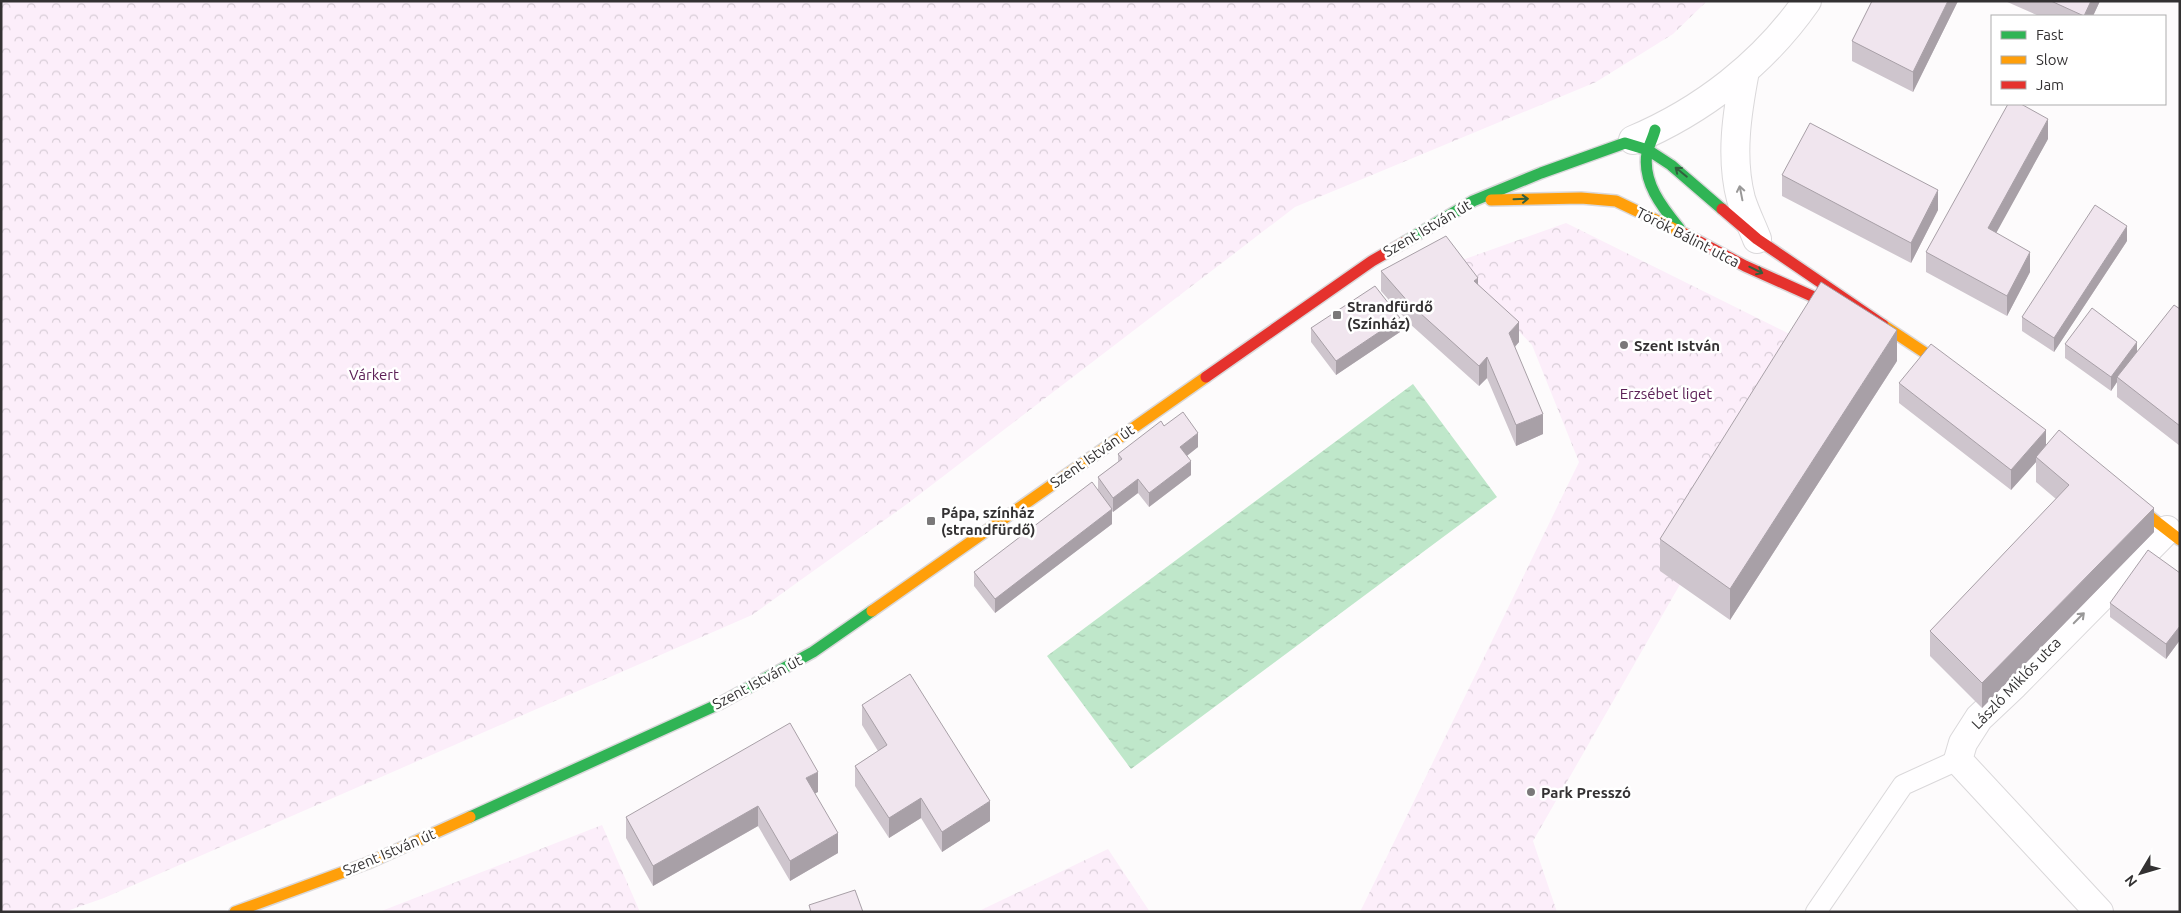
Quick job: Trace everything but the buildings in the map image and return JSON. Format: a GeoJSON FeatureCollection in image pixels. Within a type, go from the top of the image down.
{"type":"FeatureCollection","features":[{"type":"Feature","properties":{"kind":"street","name":"Szent István út"},"geometry":{"type":"LineString","coordinates":[[235,912],[368,863],[719,704],[813,652],[1372,261],[1473,201],[1540,173],[1643,141],[1697,107],[1745,71],[1780,36],[1807,1]]}},
{"type":"Feature","properties":{"kind":"street","name":"Török Bálint utca"},"geometry":{"type":"LineString","coordinates":[[1745,71],[1737,113],[1735,156],[1741,199],[1757,239]]}},
{"type":"Feature","properties":{"kind":"street","name":"Török Bálint utca"},"geometry":{"type":"LineString","coordinates":[[1643,141],[1757,239],[1961,376]]}},
{"type":"Feature","properties":{"kind":"street"},"geometry":{"type":"LineString","coordinates":[[1643,141],[1648,176],[1659,203],[1682,232]]}},
{"type":"Feature","properties":{"kind":"street","name":"Török Bálint utca"},"geometry":{"type":"LineString","coordinates":[[1473,201],[1581,198],[1616,201],[1682,232],[1702,244],[1779,282],[1890,330]]}},
{"type":"Feature","properties":{"kind":"street"},"geometry":{"type":"LineString","coordinates":[[2114,489],[2173,535]]}},
{"type":"Feature","properties":{"kind":"street","name":"László Miklós utca"},"geometry":{"type":"LineString","coordinates":[[1958,760],[1963,743],[1971,727],[2173,535]]}},
{"type":"Feature","properties":{"kind":"street"},"geometry":{"type":"LineString","coordinates":[[1958,760],[2099,912]]}},
{"type":"Feature","properties":{"kind":"street"},"geometry":{"type":"LineString","coordinates":[[300,903],[305,887]]}},
{"type":"Feature","properties":{"kind":"lane"},"geometry":{"type":"LineString","coordinates":[[1816,912],[1903,785],[1958,760]]}},
{"type":"Feature","properties":{"kind":"green space","name":"Várkert"},"geometry":{"type":"Polygon","coordinates":[[[1,1],[1707,1],[1673,34],[1596,82],[1295,207],[907,504],[752,615],[104,898],[64,912],[1,912],[1,1]]]}},
{"type":"Feature","properties":{"kind":"green space","name":"Erzsébet liget"},"geometry":{"type":"Polygon","coordinates":[[[1566,223],[1816,347],[1533,841],[1557,912],[1360,912],[1579,462],[1532,345],[1454,263],[1566,223]]]}},
{"type":"Feature","properties":{"kind":"green space"},"geometry":{"type":"Polygon","coordinates":[[[602,825],[640,912],[379,912],[602,825]]]}},
{"type":"Feature","properties":{"kind":"green space"},"geometry":{"type":"Polygon","coordinates":[[[1108,849],[1150,912],[977,912],[1108,849]]]}},
{"type":"Feature","properties":{"kind":"water"},"geometry":{"type":"Polygon","coordinates":[[[1413,384],[1497,497],[1131,769],[1047,656],[1413,384]]]}},
{"type":"Feature","properties":{"kind":"traffic: fast"},"geometry":{"type":"LineString","coordinates":[[1655,130],[1647,153],[1647,174],[1660,203],[1679,228]]}},
{"type":"Feature","properties":{"kind":"traffic: fast"},"geometry":{"type":"LineString","coordinates":[[1405,242],[1473,201],[1541,173],[1625,143],[1648,150],[1671,165],[1722,209]]}},
{"type":"Feature","properties":{"kind":"traffic: fast"},"geometry":{"type":"LineString","coordinates":[[470,817],[719,704],[813,652],[872,611]]}},
{"type":"Feature","properties":{"kind":"traffic: slow"},"geometry":{"type":"LineString","coordinates":[[1491,200],[1581,198],[1616,201],[1685,234]]}},
{"type":"Feature","properties":{"kind":"traffic: slow"},"geometry":{"type":"LineString","coordinates":[[1883,325],[1954,372]]}},
{"type":"Feature","properties":{"kind":"traffic: slow"},"geometry":{"type":"LineString","coordinates":[[872,611],[1206,377]]}},
{"type":"Feature","properties":{"kind":"traffic: slow"},"geometry":{"type":"LineString","coordinates":[[2126,498],[2180,540]]}},
{"type":"Feature","properties":{"kind":"traffic: slow"},"geometry":{"type":"LineString","coordinates":[[235,912],[368,863],[470,817]]}},
{"type":"Feature","properties":{"kind":"traffic: jam"},"geometry":{"type":"LineString","coordinates":[[1722,209],[1757,239],[1883,325]]}},
{"type":"Feature","properties":{"kind":"traffic: jam"},"geometry":{"type":"LineString","coordinates":[[1685,234],[1745,266],[1834,306]]}},
{"type":"Feature","properties":{"kind":"traffic: jam"},"geometry":{"type":"LineString","coordinates":[[1206,377],[1372,261],[1405,242]]}},
{"type":"Feature","properties":{"kind":"place","name":"Strandfürdő (Színház)"},"geometry":{"type":"Point","coordinates":[1337,315]}},
{"type":"Feature","properties":{"kind":"place","name":"Szent István"},"geometry":{"type":"Point","coordinates":[1624,345]}},
{"type":"Feature","properties":{"kind":"place","name":"Pápa, színház (strandfürdő)"},"geometry":{"type":"Point","coordinates":[931,521]}},
{"type":"Feature","properties":{"kind":"place","name":"Park Presszó"},"geometry":{"type":"Point","coordinates":[1531,792]}}]}
